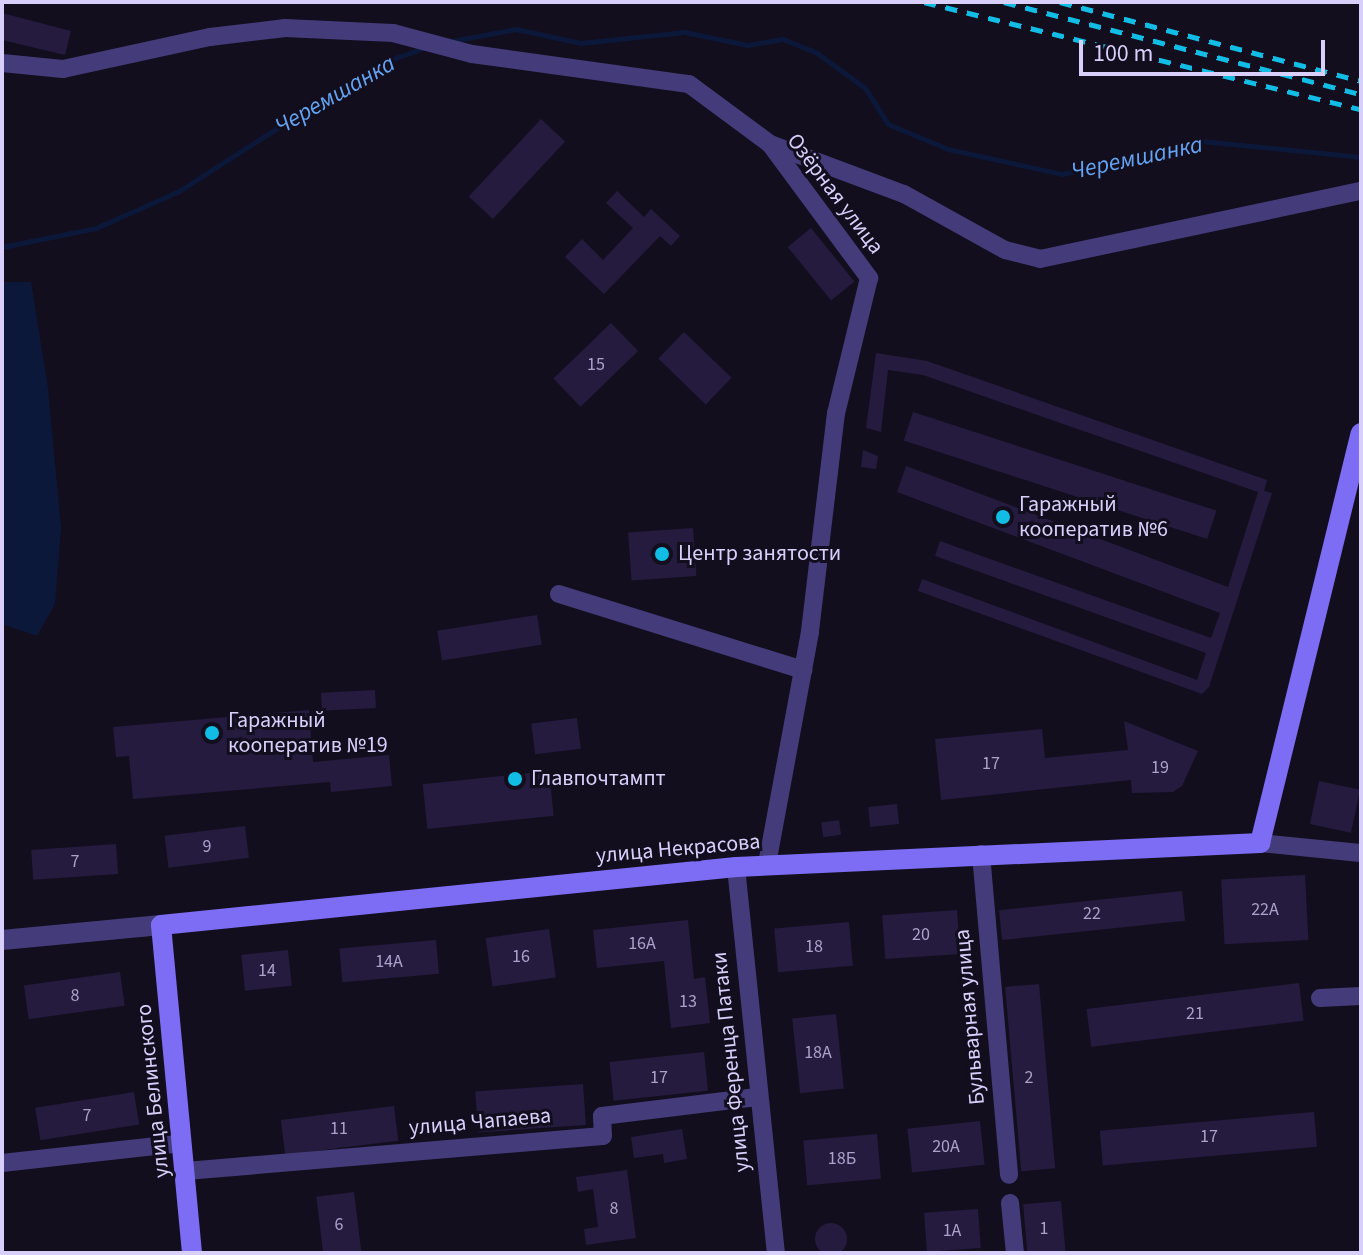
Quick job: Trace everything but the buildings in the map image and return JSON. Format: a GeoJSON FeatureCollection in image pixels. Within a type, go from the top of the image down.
{"type":"FeatureCollection","features":[{"type":"Feature","properties":{"kind":"main road"},"geometry":{"type":"LineString","coordinates":[[1260,843],[1361,433]]}},
{"type":"Feature","properties":{"kind":"main road","name":"улица Некрасова"},"geometry":{"type":"LineString","coordinates":[[161,925],[736,867],[1260,843]]}},
{"type":"Feature","properties":{"kind":"main road","name":"улица Белинского"},"geometry":{"type":"LineString","coordinates":[[161,925],[192,1253]]}},
{"type":"Feature","properties":{"kind":"street","name":"Озёрная улица"},"geometry":{"type":"LineString","coordinates":[[2,63],[63,69],[210,37],[285,28],[393,33],[454,49],[689,84],[770,144],[869,278],[836,413],[803,670],[767,865]]}},
{"type":"Feature","properties":{"kind":"street"},"geometry":{"type":"LineString","coordinates":[[770,144],[904,194],[1005,250],[1040,259],[1361,191]]}},
{"type":"Feature","properties":{"kind":"street"},"geometry":{"type":"LineString","coordinates":[[559,594],[803,670]]}},
{"type":"Feature","properties":{"kind":"street","name":"улица Некрасова"},"geometry":{"type":"LineString","coordinates":[[1260,843],[1361,853]]}},
{"type":"Feature","properties":{"kind":"street","name":"Бульварная улица"},"geometry":{"type":"LineString","coordinates":[[981,854],[1009,1175]]}},
{"type":"Feature","properties":{"kind":"street","name":"улица Ференца Патаки"},"geometry":{"type":"LineString","coordinates":[[736,867],[757,1097],[776,1253]]}},
{"type":"Feature","properties":{"kind":"street","name":"улица Некрасова"},"geometry":{"type":"LineString","coordinates":[[2,940],[161,925]]}},
{"type":"Feature","properties":{"kind":"street"},"geometry":{"type":"LineString","coordinates":[[1320,998],[1361,996]]}},
{"type":"Feature","properties":{"kind":"street","name":"улица Чапаева"},"geometry":{"type":"LineString","coordinates":[[186,1171],[603,1136],[602,1116],[757,1097]]}},
{"type":"Feature","properties":{"kind":"street"},"geometry":{"type":"LineString","coordinates":[[2,1163],[182,1143]]}},
{"type":"Feature","properties":{"kind":"street"},"geometry":{"type":"LineString","coordinates":[[1010,1203],[1015,1253]]}},
{"type":"Feature","properties":{"kind":"water"},"geometry":{"type":"Polygon","coordinates":[[[2,282],[31,282],[48,388],[61,528],[55,604],[37,636],[2,624],[2,282]]]}},
{"type":"Feature","properties":{"kind":"waterway","name":"Черемшанка"},"geometry":{"type":"LineString","coordinates":[[452,41],[516,29],[581,43],[684,32],[748,45],[783,39],[817,53],[865,88],[888,124],[948,149],[1062,174],[1201,141],[1361,157]]}},
{"type":"Feature","properties":{"kind":"waterway","name":"Черемшанка"},"geometry":{"type":"LineString","coordinates":[[2,247],[96,228],[179,191],[374,66],[423,48]]}},
{"type":"Feature","properties":{"kind":"railway"},"geometry":{"type":"LineString","coordinates":[[924,2],[1361,109]]}},
{"type":"Feature","properties":{"kind":"railway"},"geometry":{"type":"LineString","coordinates":[[1004,2],[1361,94]]}},
{"type":"Feature","properties":{"kind":"railway"},"geometry":{"type":"LineString","coordinates":[[1060,2],[1361,81]]}},
{"type":"Feature","properties":{"kind":"place","name":"Гаражный кооператив №6"},"geometry":{"type":"Point","coordinates":[1003,517]}},
{"type":"Feature","properties":{"kind":"place","name":"Центр занятости"},"geometry":{"type":"Point","coordinates":[662,554]}},
{"type":"Feature","properties":{"kind":"place","name":"Гаражный кооператив №19"},"geometry":{"type":"Point","coordinates":[212,733]}},
{"type":"Feature","properties":{"kind":"place","name":"Главпочтампт"},"geometry":{"type":"Point","coordinates":[515,779]}}]}
